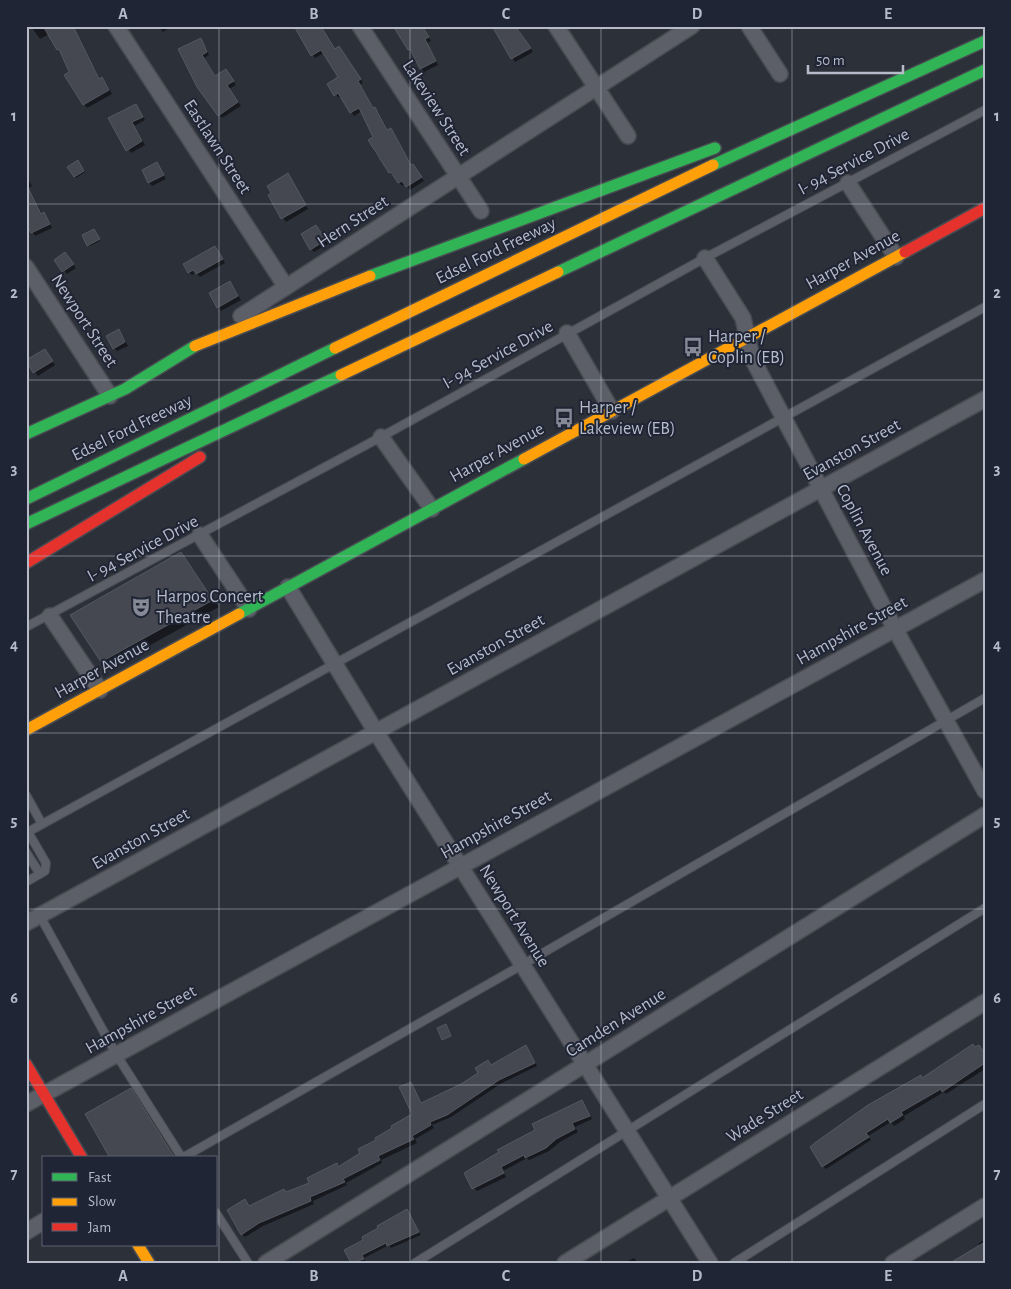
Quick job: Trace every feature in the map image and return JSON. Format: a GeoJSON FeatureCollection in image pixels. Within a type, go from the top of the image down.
{"type":"FeatureCollection","features":[{"type":"Feature","properties":{"kind":"main road","name":"Edsel Ford Freeway"},"geometry":{"type":"LineString","coordinates":[[26,499],[814,116],[985,41]]}},
{"type":"Feature","properties":{"kind":"main road"},"geometry":{"type":"LineString","coordinates":[[26,524],[985,70]]}},
{"type":"Feature","properties":{"kind":"main road"},"geometry":{"type":"LineString","coordinates":[[195,346],[297,303],[548,207],[732,142],[814,116]]}},
{"type":"Feature","properties":{"kind":"main road","name":"Harper Avenue"},"geometry":{"type":"LineString","coordinates":[[26,730],[985,208]]}},
{"type":"Feature","properties":{"kind":"main road","name":"Hern Street"},"geometry":{"type":"LineString","coordinates":[[26,434],[145,378],[195,346]]}},
{"type":"Feature","properties":{"kind":"main road"},"geometry":{"type":"LineString","coordinates":[[26,563],[201,457],[256,414]]}},
{"type":"Feature","properties":{"kind":"main road"},"geometry":{"type":"LineString","coordinates":[[26,1064],[81,1156]]}},
{"type":"Feature","properties":{"kind":"street","name":"Eastlawn Street"},"geometry":{"type":"LineString","coordinates":[[116,26],[286,287]]}},
{"type":"Feature","properties":{"kind":"street","name":"Lakeview Street"},"geometry":{"type":"LineString","coordinates":[[360,26],[481,211]]}},
{"type":"Feature","properties":{"kind":"street"},"geometry":{"type":"LineString","coordinates":[[556,26],[628,136]]}},
{"type":"Feature","properties":{"kind":"street","name":"Hern Street"},"geometry":{"type":"LineString","coordinates":[[195,346],[692,26]]}},
{"type":"Feature","properties":{"kind":"street"},"geometry":{"type":"LineString","coordinates":[[749,26],[780,74]]}},
{"type":"Feature","properties":{"kind":"street"},"geometry":{"type":"LineString","coordinates":[[848,182],[896,257]]}},
{"type":"Feature","properties":{"kind":"street","name":"Coplin Avenue"},"geometry":{"type":"LineString","coordinates":[[705,258],[742,318],[752,358],[895,629],[985,790]]}},
{"type":"Feature","properties":{"kind":"street","name":"Newport Street"},"geometry":{"type":"LineString","coordinates":[[26,267],[110,396]]}},
{"type":"Feature","properties":{"kind":"street"},"geometry":{"type":"LineString","coordinates":[[567,333],[612,411]]}},
{"type":"Feature","properties":{"kind":"street","name":"Evanston Street"},"geometry":{"type":"LineString","coordinates":[[33,920],[985,400]]}},
{"type":"Feature","properties":{"kind":"street"},"geometry":{"type":"LineString","coordinates":[[380,437],[432,509]]}},
{"type":"Feature","properties":{"kind":"street"},"geometry":{"type":"LineString","coordinates":[[200,535],[249,608]]}},
{"type":"Feature","properties":{"kind":"street","name":"Hampshire Street"},"geometry":{"type":"LineString","coordinates":[[26,1104],[985,580]]}},
{"type":"Feature","properties":{"kind":"street","name":"Newport Avenue"},"geometry":{"type":"LineString","coordinates":[[288,587],[522,966],[710,1263]]}},
{"type":"Feature","properties":{"kind":"street"},"geometry":{"type":"LineString","coordinates":[[50,616],[100,690]]}},
{"type":"Feature","properties":{"kind":"street","name":"Camden Avenue"},"geometry":{"type":"LineString","coordinates":[[266,1263],[985,815]]}},
{"type":"Feature","properties":{"kind":"street","name":"Wade Street"},"geometry":{"type":"LineString","coordinates":[[565,1263],[985,1002]]}},
{"type":"Feature","properties":{"kind":"street"},"geometry":{"type":"LineString","coordinates":[[893,1263],[985,1206]]}},
{"type":"Feature","properties":{"kind":"street"},"geometry":{"type":"LineString","coordinates":[[26,1232],[42,1222]]}},
{"type":"Feature","properties":{"kind":"lane","name":"I- 94 Service Drive"},"geometry":{"type":"LineString","coordinates":[[26,628],[380,437],[705,258],[985,110]]}},
{"type":"Feature","properties":{"kind":"lane"},"geometry":{"type":"LineString","coordinates":[[26,882],[45,871],[46,863],[27,832],[268,702],[334,663],[985,307]]}},
{"type":"Feature","properties":{"kind":"lane"},"geometry":{"type":"LineString","coordinates":[[186,1156],[522,966],[985,698]]}},
{"type":"Feature","properties":{"kind":"lane"},"geometry":{"type":"LineString","coordinates":[[26,795],[42,824]]}},
{"type":"Feature","properties":{"kind":"lane"},"geometry":{"type":"LineString","coordinates":[[26,852],[40,874]]}},
{"type":"Feature","properties":{"kind":"lane"},"geometry":{"type":"LineString","coordinates":[[415,1263],[625,1130],[985,908]]}},
{"type":"Feature","properties":{"kind":"lane"},"geometry":{"type":"LineString","coordinates":[[33,920],[181,1156]]}},
{"type":"Feature","properties":{"kind":"lane"},"geometry":{"type":"LineString","coordinates":[[734,1263],[985,1104]]}},
{"type":"Feature","properties":{"kind":"lane"},"geometry":{"type":"LineString","coordinates":[[218,1216],[248,1263]]}},
{"type":"Feature","properties":{"kind":"building"},"geometry":{"type":"Polygon","coordinates":[[[43,26],[73,26],[99,79],[102,77],[109,90],[83,105],[64,75],[69,72],[59,49],[57,50],[43,26]]]}},
{"type":"Feature","properties":{"kind":"building"},"geometry":{"type":"Polygon","coordinates":[[[294,26],[321,26],[335,49],[339,46],[361,79],[358,81],[373,108],[375,107],[387,130],[391,128],[411,165],[413,164],[422,177],[406,187],[402,181],[398,183],[391,172],[389,173],[368,140],[373,137],[359,108],[350,113],[338,93],[334,96],[327,84],[338,77],[321,50],[311,56],[294,26]]]}},
{"type":"Feature","properties":{"kind":"building"},"geometry":{"type":"Polygon","coordinates":[[[393,26],[422,26],[429,37],[425,39],[436,61],[420,69],[410,49],[408,50],[393,26]]]}},
{"type":"Feature","properties":{"kind":"building"},"geometry":{"type":"Polygon","coordinates":[[[492,26],[515,26],[531,48],[511,59],[492,26]]]}},
{"type":"Feature","properties":{"kind":"building"},"geometry":{"type":"Polygon","coordinates":[[[201,38],[207,52],[202,55],[215,76],[226,69],[234,81],[227,85],[238,102],[218,116],[197,87],[178,49],[201,38]]]}},
{"type":"Feature","properties":{"kind":"building"},"geometry":{"type":"Polygon","coordinates":[[[136,104],[143,117],[132,122],[142,141],[126,151],[108,118],[136,104]]]}},
{"type":"Feature","properties":{"kind":"building"},"geometry":{"type":"Polygon","coordinates":[[[78,160],[84,171],[74,177],[67,167],[78,160]]]}},
{"type":"Feature","properties":{"kind":"building"},"geometry":{"type":"Polygon","coordinates":[[[157,162],[164,175],[148,183],[142,170],[157,162]]]}},
{"type":"Feature","properties":{"kind":"building"},"geometry":{"type":"Polygon","coordinates":[[[288,173],[306,205],[281,219],[268,195],[271,193],[267,186],[288,173]]]}},
{"type":"Feature","properties":{"kind":"building"},"geometry":{"type":"Polygon","coordinates":[[[26,183],[41,214],[44,212],[50,224],[31,233],[26,223],[26,183]]]}},
{"type":"Feature","properties":{"kind":"building"},"geometry":{"type":"Polygon","coordinates":[[[316,225],[326,240],[310,250],[301,234],[316,225]]]}},
{"type":"Feature","properties":{"kind":"building"},"geometry":{"type":"Polygon","coordinates":[[[94,229],[100,239],[87,246],[82,235],[94,229]]]}},
{"type":"Feature","properties":{"kind":"building"},"geometry":{"type":"Polygon","coordinates":[[[215,246],[223,259],[196,274],[193,270],[188,273],[183,264],[215,246]]]}},
{"type":"Feature","properties":{"kind":"building"},"geometry":{"type":"Polygon","coordinates":[[[65,252],[74,264],[62,272],[54,260],[65,252]]]}},
{"type":"Feature","properties":{"kind":"building"},"geometry":{"type":"Polygon","coordinates":[[[230,281],[238,296],[217,308],[209,293],[230,281]]]}},
{"type":"Feature","properties":{"kind":"building"},"geometry":{"type":"Polygon","coordinates":[[[119,329],[125,342],[113,349],[106,336],[119,329]]]}},
{"type":"Feature","properties":{"kind":"building"},"geometry":{"type":"Polygon","coordinates":[[[45,349],[53,361],[33,373],[26,360],[45,349]]]}},
{"type":"Feature","properties":{"kind":"building","name":"Harpos Concert Theatre"},"geometry":{"type":"Polygon","coordinates":[[[181,552],[213,600],[101,662],[70,615],[181,552]]]}},
{"type":"Feature","properties":{"kind":"building"},"geometry":{"type":"Polygon","coordinates":[[[446,1024],[451,1036],[442,1040],[437,1028],[446,1024]]]}},
{"type":"Feature","properties":{"kind":"building"},"geometry":{"type":"Polygon","coordinates":[[[973,1044],[975,1047],[979,1045],[985,1054],[985,1063],[942,1092],[941,1089],[901,1112],[903,1115],[890,1123],[888,1119],[866,1133],[869,1137],[822,1167],[810,1147],[816,1142],[868,1105],[921,1075],[922,1078],[973,1044]]]}},
{"type":"Feature","properties":{"kind":"building"},"geometry":{"type":"Polygon","coordinates":[[[526,1045],[535,1063],[499,1080],[447,1115],[430,1122],[431,1125],[412,1136],[414,1139],[378,1156],[380,1160],[343,1179],[345,1182],[310,1197],[311,1201],[259,1223],[241,1235],[227,1210],[245,1199],[249,1206],[284,1189],[286,1192],[309,1183],[307,1178],[337,1163],[338,1167],[360,1153],[358,1149],[376,1140],[375,1138],[392,1128],[391,1126],[412,1114],[399,1087],[411,1082],[421,1103],[461,1084],[478,1073],[475,1068],[488,1060],[491,1065],[526,1045]]]}},
{"type":"Feature","properties":{"kind":"building"},"geometry":{"type":"Polygon","coordinates":[[[131,1088],[174,1156],[109,1156],[85,1114],[131,1088]]]}},
{"type":"Feature","properties":{"kind":"building"},"geometry":{"type":"Polygon","coordinates":[[[582,1100],[590,1116],[572,1123],[575,1129],[556,1139],[546,1148],[525,1158],[524,1155],[501,1167],[504,1173],[472,1189],[464,1173],[499,1152],[497,1150],[535,1130],[532,1124],[582,1100]]]}},
{"type":"Feature","properties":{"kind":"building"},"geometry":{"type":"Polygon","coordinates":[[[407,1209],[419,1232],[387,1246],[386,1243],[362,1255],[364,1259],[351,1263],[344,1250],[363,1240],[362,1237],[378,1228],[377,1226],[407,1209]]]}},
{"type":"Feature","properties":{"kind":"building"},"geometry":{"type":"Polygon","coordinates":[[[985,1242],[985,1263],[950,1263],[985,1242]]]}},
{"type":"Feature","properties":{"kind":"traffic: fast"},"geometry":{"type":"LineString","coordinates":[[713,165],[985,41]]}},
{"type":"Feature","properties":{"kind":"traffic: fast"},"geometry":{"type":"LineString","coordinates":[[558,272],[985,70]]}},
{"type":"Feature","properties":{"kind":"traffic: fast"},"geometry":{"type":"LineString","coordinates":[[370,276],[715,148]]}},
{"type":"Feature","properties":{"kind":"traffic: fast"},"geometry":{"type":"LineString","coordinates":[[26,434],[125,389],[195,346]]}},
{"type":"Feature","properties":{"kind":"traffic: fast"},"geometry":{"type":"LineString","coordinates":[[26,499],[335,348]]}},
{"type":"Feature","properties":{"kind":"traffic: fast"},"geometry":{"type":"LineString","coordinates":[[26,524],[341,375]]}},
{"type":"Feature","properties":{"kind":"traffic: fast"},"geometry":{"type":"LineString","coordinates":[[239,614],[524,459]]}},
{"type":"Feature","properties":{"kind":"traffic: slow"},"geometry":{"type":"LineString","coordinates":[[335,348],[713,165]]}},
{"type":"Feature","properties":{"kind":"traffic: slow"},"geometry":{"type":"LineString","coordinates":[[524,459],[905,252]]}},
{"type":"Feature","properties":{"kind":"traffic: slow"},"geometry":{"type":"LineString","coordinates":[[341,375],[558,272]]}},
{"type":"Feature","properties":{"kind":"traffic: slow"},"geometry":{"type":"LineString","coordinates":[[195,346],[370,276]]}},
{"type":"Feature","properties":{"kind":"traffic: slow"},"geometry":{"type":"LineString","coordinates":[[26,730],[239,614]]}},
{"type":"Feature","properties":{"kind":"traffic: slow"},"geometry":{"type":"LineString","coordinates":[[139,1246],[149,1263]]}},
{"type":"Feature","properties":{"kind":"traffic: jam"},"geometry":{"type":"LineString","coordinates":[[905,252],[985,208]]}},
{"type":"Feature","properties":{"kind":"traffic: jam"},"geometry":{"type":"LineString","coordinates":[[26,563],[200,457]]}},
{"type":"Feature","properties":{"kind":"traffic: jam"},"geometry":{"type":"LineString","coordinates":[[26,1064],[81,1156]]}},
{"type":"Feature","properties":{"kind":"place","name":"Harper / Coplin (EB)"},"geometry":{"type":"Point","coordinates":[693,347]}},
{"type":"Feature","properties":{"kind":"place","name":"Harper / Lakeview (EB)"},"geometry":{"type":"Point","coordinates":[564,418]}},
{"type":"Feature","properties":{"kind":"place","name":"Harpos Concert Theatre"},"geometry":{"type":"Point","coordinates":[141,607]}}]}
